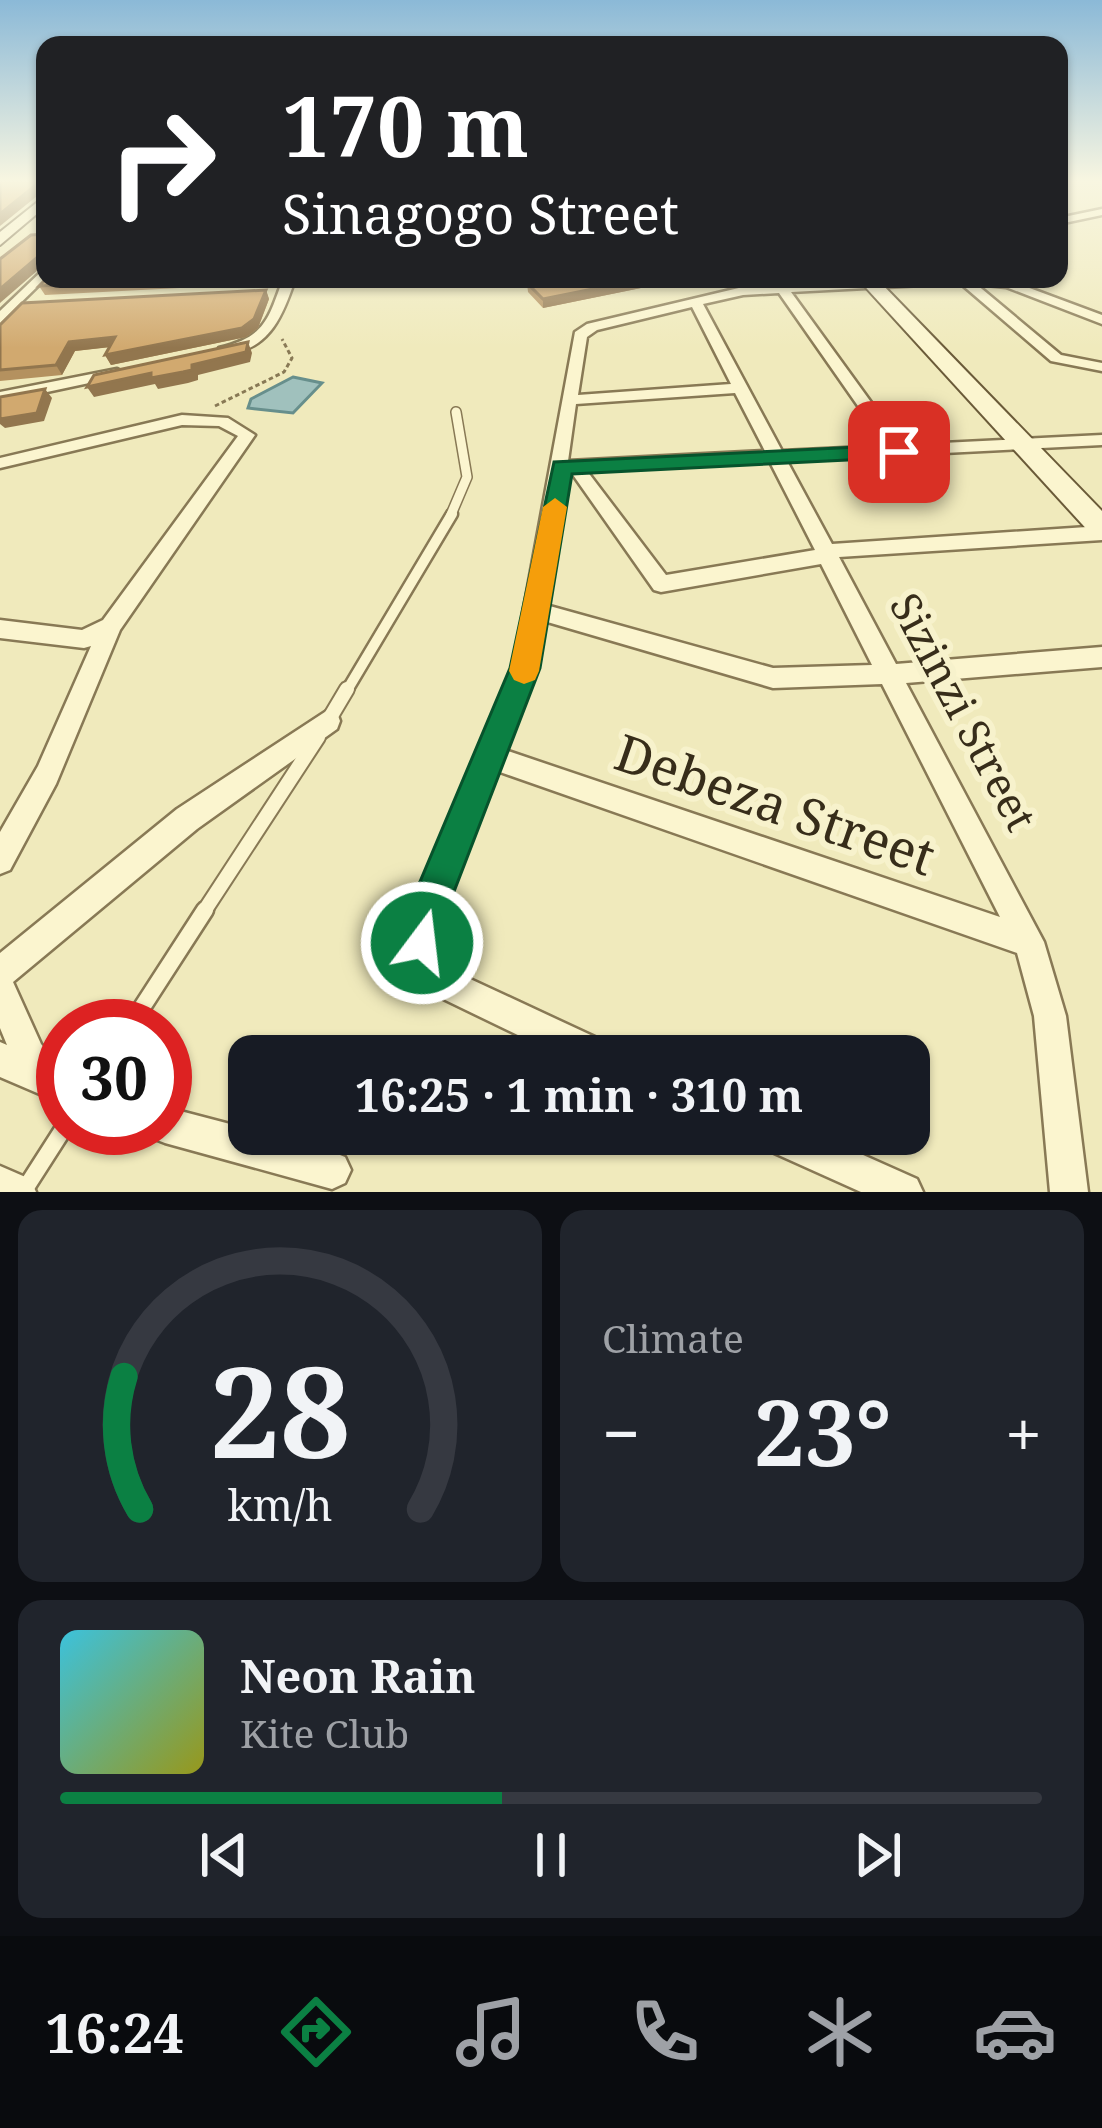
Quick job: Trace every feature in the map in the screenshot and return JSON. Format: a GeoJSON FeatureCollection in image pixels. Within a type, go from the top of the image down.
{"type":"FeatureCollection","features":[{"type":"Feature","properties":{"kind":"street"},"geometry":{"type":"LineString","coordinates":[[0,319],[36,281]]}},
{"type":"Feature","properties":{"kind":"street"},"geometry":{"type":"LineString","coordinates":[[262,292],[276,288]]}},
{"type":"Feature","properties":{"kind":"street"},"geometry":{"type":"LineString","coordinates":[[215,353],[252,344],[269,332],[286,288]]}},
{"type":"Feature","properties":{"kind":"street"},"geometry":{"type":"LineString","coordinates":[[551,1035],[444,983],[427,962],[422,943],[426,915],[513,706],[570,470],[577,344],[584,331],[695,301],[782,288],[899,452]]}},
{"type":"Feature","properties":{"kind":"street"},"geometry":{"type":"LineString","coordinates":[[876,288],[1102,530]]}},
{"type":"Feature","properties":{"kind":"street"},"geometry":{"type":"LineString","coordinates":[[974,288],[1056,358],[1102,367]]}},
{"type":"Feature","properties":{"kind":"street"},"geometry":{"type":"LineString","coordinates":[[1018,288],[1102,320]]}},
{"type":"Feature","properties":{"kind":"street","name":"Sizinzi Street"},"geometry":{"type":"LineString","coordinates":[[695,301],[780,456],[1029,942],[1050,1016],[1069,1192]]}},
{"type":"Feature","properties":{"kind":"street"},"geometry":{"type":"LineString","coordinates":[[14,304],[37,303]]}},
{"type":"Feature","properties":{"kind":"street"},"geometry":{"type":"LineString","coordinates":[[0,397],[129,370]]}},
{"type":"Feature","properties":{"kind":"street"},"geometry":{"type":"LineString","coordinates":[[572,400],[742,388]]}},
{"type":"Feature","properties":{"kind":"street"},"geometry":{"type":"LineString","coordinates":[[0,463],[182,420],[221,421],[248,435],[111,626],[56,757],[0,860]]}},
{"type":"Feature","properties":{"kind":"street"},"geometry":{"type":"LineString","coordinates":[[570,470],[1102,440]]}},
{"type":"Feature","properties":{"kind":"street"},"geometry":{"type":"LineString","coordinates":[[570,470],[661,584],[828,553],[1102,530]]}},
{"type":"Feature","properties":{"kind":"street"},"geometry":{"type":"LineString","coordinates":[[538,611],[760,676],[789,679],[1102,657]]}},
{"type":"Feature","properties":{"kind":"street"},"geometry":{"type":"LineString","coordinates":[[0,629],[84,639],[111,626]]}},
{"type":"Feature","properties":{"kind":"street"},"geometry":{"type":"LineString","coordinates":[[0,973],[187,819],[328,721]]}},
{"type":"Feature","properties":{"kind":"street","name":"Debeza Street"},"geometry":{"type":"LineString","coordinates":[[490,758],[1029,942]]}},
{"type":"Feature","properties":{"kind":"street"},"geometry":{"type":"LineString","coordinates":[[0,989],[36,1063]]}},
{"type":"Feature","properties":{"kind":"street"},"geometry":{"type":"LineString","coordinates":[[0,1059],[36,1075]]}},
{"type":"Feature","properties":{"kind":"street"},"geometry":{"type":"LineString","coordinates":[[192,1132],[332,1170]]}},
{"type":"Feature","properties":{"kind":"street"},"geometry":{"type":"LineString","coordinates":[[821,1155],[904,1192]]}},
{"type":"Feature","properties":{"kind":"street"},"geometry":{"type":"LineString","coordinates":[[0,1185],[20,1192]]}},
{"type":"Feature","properties":{"kind":"lane"},"geometry":{"type":"LineString","coordinates":[[148,999],[328,721],[461,499],[467,477],[456,412]]}},
{"type":"Feature","properties":{"kind":"lane"},"geometry":{"type":"LineString","coordinates":[[20,1192],[45,1155]]}},
{"type":"Feature","properties":{"kind":"path"},"geometry":{"type":"LineString","coordinates":[[182,420],[284,372],[292,358],[290,347],[269,332]]}},
{"type":"Feature","properties":{"kind":"water"},"geometry":{"type":"Polygon","coordinates":[[[293,377],[322,383],[293,413],[248,408],[251,399],[293,377]]]}},
{"type":"Feature","properties":{"kind":"building"},"geometry":{"type":"Polygon","coordinates":[[[29,237],[36,237],[36,258],[0,289],[0,259],[29,237]]]}},
{"type":"Feature","properties":{"kind":"building"},"geometry":{"type":"Polygon","coordinates":[[[532,288],[598,288],[543,299],[532,288]]]}},
{"type":"Feature","properties":{"kind":"building"},"geometry":{"type":"Polygon","coordinates":[[[266,290],[254,319],[242,328],[105,355],[115,337],[69,342],[56,365],[0,370],[0,325],[22,303],[266,290]]]}},
{"type":"Feature","properties":{"kind":"building"},"geometry":{"type":"Polygon","coordinates":[[[248,342],[246,352],[192,365],[192,370],[87,387],[94,375],[248,342]]]}},
{"type":"Feature","properties":{"kind":"building"},"geometry":{"type":"Polygon","coordinates":[[[45,389],[37,413],[0,419],[0,397],[45,389]]]}},
{"type":"Feature","properties":{"kind":"slow traffic"},"geometry":{"type":"LineString","coordinates":[[524,671],[555,507]]}},
{"type":"Feature","properties":{"kind":"route"},"geometry":{"type":"LineString","coordinates":[[422,943],[426,915],[525,668],[562,467],[899,452]]}}]}
